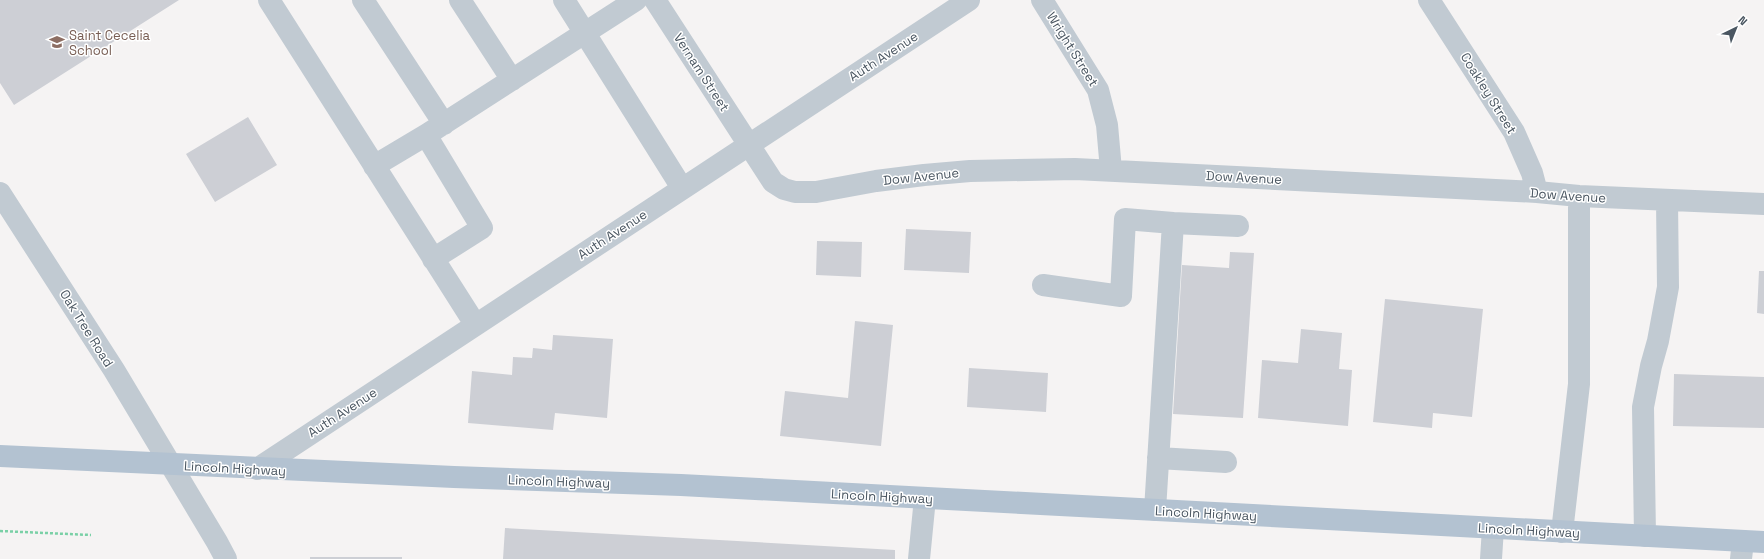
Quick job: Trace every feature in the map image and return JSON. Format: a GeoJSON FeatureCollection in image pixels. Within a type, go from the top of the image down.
{"type":"FeatureCollection","features":[{"type":"Feature","properties":{"kind":"main road","name":"Lincoln Highway"},"geometry":{"type":"LineString","coordinates":[[0,456],[257,469],[681,485],[1645,536],[1742,550],[1764,542]]}},
{"type":"Feature","properties":{"kind":"street"},"geometry":{"type":"LineString","coordinates":[[269,0],[475,324]]}},
{"type":"Feature","properties":{"kind":"street"},"geometry":{"type":"LineString","coordinates":[[363,0],[444,124]]}},
{"type":"Feature","properties":{"kind":"street"},"geometry":{"type":"LineString","coordinates":[[460,0],[512,80]]}},
{"type":"Feature","properties":{"kind":"street"},"geometry":{"type":"LineString","coordinates":[[564,0],[682,188]]}},
{"type":"Feature","properties":{"kind":"street"},"geometry":{"type":"LineString","coordinates":[[374,166],[444,124],[636,0]]}},
{"type":"Feature","properties":{"kind":"street","name":"Vernam Street"},"geometry":{"type":"LineString","coordinates":[[655,0],[749,144]]}},
{"type":"Feature","properties":{"kind":"street","name":"Auth Avenue"},"geometry":{"type":"LineString","coordinates":[[257,469],[969,0]]}},
{"type":"Feature","properties":{"kind":"street","name":"Wright Street"},"geometry":{"type":"LineString","coordinates":[[1042,0],[1098,90],[1107,125],[1111,170]]}},
{"type":"Feature","properties":{"kind":"street","name":"Coakley Street"},"geometry":{"type":"LineString","coordinates":[[1429,0],[1514,132],[1532,173],[1537,192]]}},
{"type":"Feature","properties":{"kind":"street"},"geometry":{"type":"LineString","coordinates":[[426,135],[482,228],[433,259]]}},
{"type":"Feature","properties":{"kind":"street","name":"Dow Avenue"},"geometry":{"type":"LineString","coordinates":[[749,144],[773,182],[784,189],[795,192],[816,192],[876,181],[970,171],[1074,169],[1537,192],[1579,196],[1764,204]]}},
{"type":"Feature","properties":{"kind":"street","name":"Oak Tree Road"},"geometry":{"type":"LineString","coordinates":[[0,193],[65,292],[171,465],[226,559]]}},
{"type":"Feature","properties":{"kind":"street"},"geometry":{"type":"LineString","coordinates":[[1562,532],[1579,384],[1579,196]]}},
{"type":"Feature","properties":{"kind":"street"},"geometry":{"type":"LineString","coordinates":[[1645,536],[1644,408],[1650,366],[1658,341],[1668,287],[1667,200]]}},
{"type":"Feature","properties":{"kind":"street"},"geometry":{"type":"LineString","coordinates":[[1043,285],[1121,296],[1125,219],[1238,226]]}},
{"type":"Feature","properties":{"kind":"street"},"geometry":{"type":"LineString","coordinates":[[1155,510],[1173,223]]}},
{"type":"Feature","properties":{"kind":"street"},"geometry":{"type":"LineString","coordinates":[[1158,458],[1226,462]]}},
{"type":"Feature","properties":{"kind":"street"},"geometry":{"type":"LineString","coordinates":[[919,559],[925,498]]}},
{"type":"Feature","properties":{"kind":"street"},"geometry":{"type":"LineString","coordinates":[[1491,559],[1493,528]]}},
{"type":"Feature","properties":{"kind":"path"},"geometry":{"type":"LineString","coordinates":[[0,531],[91,535]]}},
{"type":"Feature","properties":{"kind":"building","name":"Saint Cecelia School"},"geometry":{"type":"Polygon","coordinates":[[[0,0],[179,0],[14,105],[0,83],[0,0]]]}},
{"type":"Feature","properties":{"kind":"building"},"geometry":{"type":"Polygon","coordinates":[[[248,117],[277,165],[215,202],[186,154],[248,117]]]}},
{"type":"Feature","properties":{"kind":"building"},"geometry":{"type":"Polygon","coordinates":[[[906,229],[971,232],[969,273],[904,270],[906,229]]]}},
{"type":"Feature","properties":{"kind":"building"},"geometry":{"type":"Polygon","coordinates":[[[817,241],[862,242],[861,277],[816,275],[817,241]]]}},
{"type":"Feature","properties":{"kind":"building"},"geometry":{"type":"Polygon","coordinates":[[[1230,252],[1254,253],[1243,418],[1173,414],[1182,265],[1229,268],[1230,252]]]}},
{"type":"Feature","properties":{"kind":"building"},"geometry":{"type":"Polygon","coordinates":[[[1759,271],[1764,271],[1764,314],[1757,313],[1759,271]]]}},
{"type":"Feature","properties":{"kind":"building"},"geometry":{"type":"Polygon","coordinates":[[[1385,299],[1483,309],[1472,417],[1433,413],[1432,428],[1373,422],[1385,299]]]}},
{"type":"Feature","properties":{"kind":"building"},"geometry":{"type":"Polygon","coordinates":[[[855,321],[893,325],[881,446],[780,436],[785,391],[848,398],[855,321]]]}},
{"type":"Feature","properties":{"kind":"building"},"geometry":{"type":"Polygon","coordinates":[[[1301,329],[1342,333],[1339,369],[1352,370],[1348,426],[1258,418],[1262,360],[1298,363],[1301,329]]]}},
{"type":"Feature","properties":{"kind":"building"},"geometry":{"type":"Polygon","coordinates":[[[553,335],[613,339],[607,418],[555,413],[553,430],[468,423],[472,371],[512,375],[513,357],[532,358],[533,348],[552,350],[553,335]]]}},
{"type":"Feature","properties":{"kind":"building"},"geometry":{"type":"Polygon","coordinates":[[[969,368],[1048,373],[1046,412],[967,407],[969,368]]]}},
{"type":"Feature","properties":{"kind":"building"},"geometry":{"type":"Polygon","coordinates":[[[1674,374],[1764,377],[1764,428],[1673,426],[1674,374]]]}},
{"type":"Feature","properties":{"kind":"building"},"geometry":{"type":"Polygon","coordinates":[[[505,528],[895,550],[895,559],[503,559],[505,528]]]}},
{"type":"Feature","properties":{"kind":"building"},"geometry":{"type":"Polygon","coordinates":[[[310,557],[402,557],[402,559],[310,559],[310,557]]]}},
{"type":"Feature","properties":{"kind":"place","name":"Saint Cecelia School"},"geometry":{"type":"Point","coordinates":[57,42]}}]}
